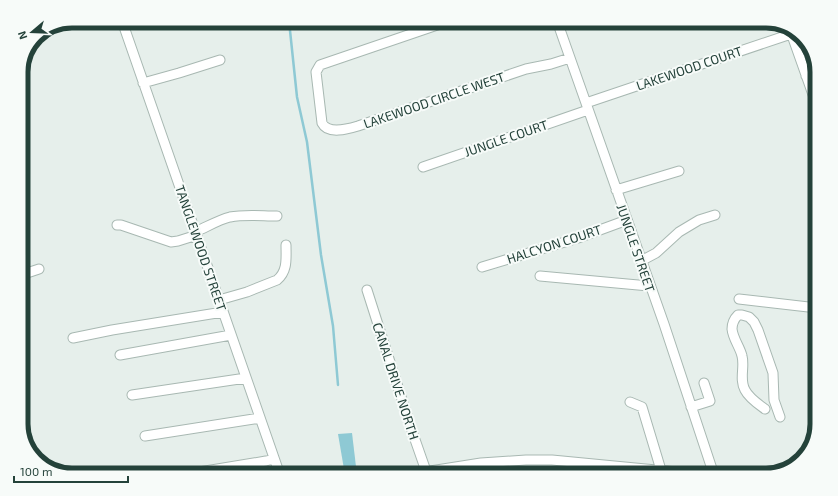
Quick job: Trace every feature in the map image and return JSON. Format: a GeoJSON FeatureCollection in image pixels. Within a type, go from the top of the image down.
{"type":"FeatureCollection","features":[{"type":"Feature","properties":{"kind":"street","name":"TANGLEWOOD STREET"},"geometry":{"type":"LineString","coordinates":[[125,28],[277,468]]}},
{"type":"Feature","properties":{"kind":"street","name":"LAKEWOOD CIRCLE WEST"},"geometry":{"type":"LineString","coordinates":[[428,28],[320,65],[316,72],[323,126],[328,129],[348,128],[526,69],[551,64],[570,58]]}},
{"type":"Feature","properties":{"kind":"street","name":"JUNGLE STREET"},"geometry":{"type":"LineString","coordinates":[[559,28],[712,468]]}},
{"type":"Feature","properties":{"kind":"street","name":"LAKEWOOD COURT"},"geometry":{"type":"LineString","coordinates":[[587,106],[785,32]]}},
{"type":"Feature","properties":{"kind":"street"},"geometry":{"type":"LineString","coordinates":[[793,37],[810,87]]}},
{"type":"Feature","properties":{"kind":"street"},"geometry":{"type":"LineString","coordinates":[[143,82],[179,74],[220,60]]}},
{"type":"Feature","properties":{"kind":"street"},"geometry":{"type":"LineString","coordinates":[[806,76],[810,75]]}},
{"type":"Feature","properties":{"kind":"street","name":"JUNGLE COURT"},"geometry":{"type":"LineString","coordinates":[[423,166],[587,106]]}},
{"type":"Feature","properties":{"kind":"street"},"geometry":{"type":"LineString","coordinates":[[616,190],[679,171]]}},
{"type":"Feature","properties":{"kind":"street"},"geometry":{"type":"LineString","coordinates":[[641,261],[656,254],[672,237],[684,228],[699,220],[715,215]]}},
{"type":"Feature","properties":{"kind":"street"},"geometry":{"type":"LineString","coordinates":[[117,225],[171,242],[196,234],[211,224],[231,217],[277,216]]}},
{"type":"Feature","properties":{"kind":"street","name":"HALCYON COURT"},"geometry":{"type":"LineString","coordinates":[[482,267],[578,238],[626,220]]}},
{"type":"Feature","properties":{"kind":"street"},"geometry":{"type":"LineString","coordinates":[[219,300],[247,292],[278,280],[286,264],[286,245]]}},
{"type":"Feature","properties":{"kind":"street"},"geometry":{"type":"LineString","coordinates":[[28,273],[39,269]]}},
{"type":"Feature","properties":{"kind":"street"},"geometry":{"type":"LineString","coordinates":[[540,276],[649,286]]}},
{"type":"Feature","properties":{"kind":"street","name":"CANAL DRIVE NORTH"},"geometry":{"type":"LineString","coordinates":[[367,290],[425,468]]}},
{"type":"Feature","properties":{"kind":"street"},"geometry":{"type":"LineString","coordinates":[[739,299],[810,307]]}},
{"type":"Feature","properties":{"kind":"street"},"geometry":{"type":"LineString","coordinates":[[73,338],[112,330],[223,312]]}},
{"type":"Feature","properties":{"kind":"street"},"geometry":{"type":"LineString","coordinates":[[765,409],[754,401],[745,391],[742,384],[742,356],[732,329],[733,323],[738,315],[749,317],[754,322],[758,330],[773,373],[774,400],[780,417]]}},
{"type":"Feature","properties":{"kind":"street"},"geometry":{"type":"LineString","coordinates":[[120,355],[231,335]]}},
{"type":"Feature","properties":{"kind":"street"},"geometry":{"type":"LineString","coordinates":[[132,395],[246,378]]}},
{"type":"Feature","properties":{"kind":"street"},"geometry":{"type":"LineString","coordinates":[[691,406],[711,404],[704,383]]}},
{"type":"Feature","properties":{"kind":"street"},"geometry":{"type":"LineString","coordinates":[[630,402],[642,408],[660,468]]}},
{"type":"Feature","properties":{"kind":"street"},"geometry":{"type":"LineString","coordinates":[[146,436],[260,418]]}},
{"type":"Feature","properties":{"kind":"street"},"geometry":{"type":"LineString","coordinates":[[224,468],[274,459]]}},
{"type":"Feature","properties":{"kind":"street"},"geometry":{"type":"LineString","coordinates":[[450,468],[481,463],[526,460],[571,461],[641,468]]}},
{"type":"Feature","properties":{"kind":"water"},"geometry":{"type":"Polygon","coordinates":[[[352,433],[356,468],[344,468],[338,434],[352,433]]]}},
{"type":"Feature","properties":{"kind":"waterway"},"geometry":{"type":"LineString","coordinates":[[290,28],[297,97],[307,142],[321,255],[333,326],[338,385]]}}]}
